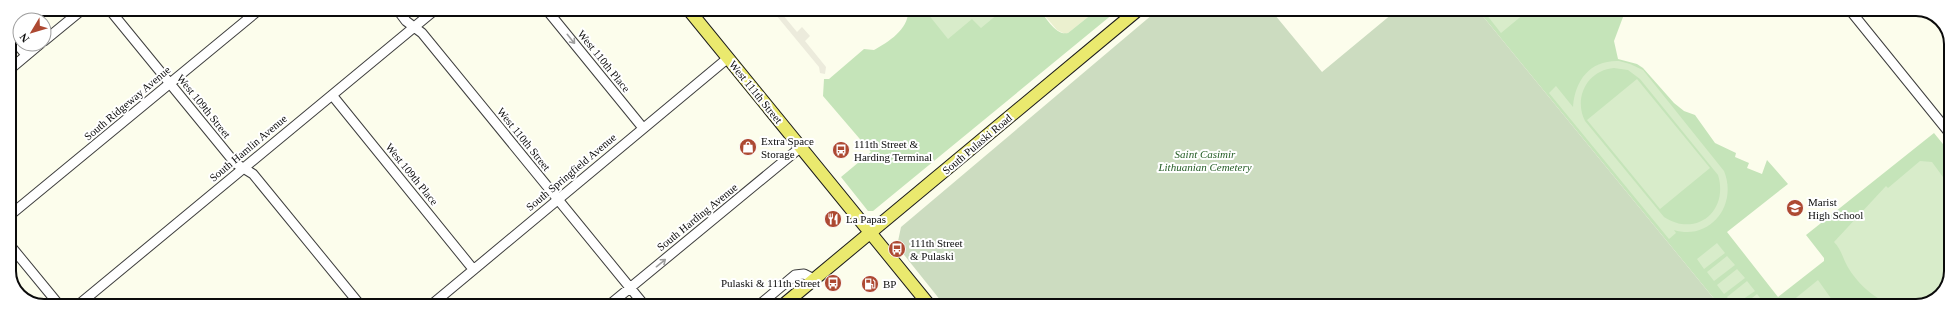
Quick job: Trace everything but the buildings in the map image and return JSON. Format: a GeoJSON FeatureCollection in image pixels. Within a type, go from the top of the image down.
{"type":"FeatureCollection","features":[{"type":"Feature","properties":{"kind":"main road","name":"West 111th Street"},"geometry":{"type":"LineString","coordinates":[[694,16],[924,299]]}},
{"type":"Feature","properties":{"kind":"main road","name":"South Pulaski Road"},"geometry":{"type":"LineString","coordinates":[[790,299],[1131,16]]}},
{"type":"Feature","properties":{"kind":"street"},"geometry":{"type":"LineString","coordinates":[[52,34],[74,16]]}},
{"type":"Feature","properties":{"kind":"street","name":"West 109th Street"},"geometry":{"type":"LineString","coordinates":[[115,16],[235,163],[253,174],[355,299]]}},
{"type":"Feature","properties":{"kind":"street","name":"South Ridgeway Avenue"},"geometry":{"type":"LineString","coordinates":[[16,210],[251,16]]}},
{"type":"Feature","properties":{"kind":"street","name":"West 110th Street"},"geometry":{"type":"LineString","coordinates":[[404,16],[422,33],[639,299]]}},
{"type":"Feature","properties":{"kind":"street","name":"South Hamlin Avenue"},"geometry":{"type":"LineString","coordinates":[[85,299],[427,16]]}},
{"type":"Feature","properties":{"kind":"street","name":"West 110th Place"},"geometry":{"type":"LineString","coordinates":[[552,16],[644,128]]}},
{"type":"Feature","properties":{"kind":"street"},"geometry":{"type":"LineString","coordinates":[[1855,16],[1944,126]]}},
{"type":"Feature","properties":{"kind":"street"},"geometry":{"type":"LineString","coordinates":[[23,52],[26,56]]}},
{"type":"Feature","properties":{"kind":"street"},"geometry":{"type":"LineString","coordinates":[[16,64],[31,52]]}},
{"type":"Feature","properties":{"kind":"street","name":"South Springfield Avenue"},"geometry":{"type":"LineString","coordinates":[[438,299],[728,58]]}},
{"type":"Feature","properties":{"kind":"street","name":"West 109th Place"},"geometry":{"type":"LineString","coordinates":[[332,95],[473,269]]}},
{"type":"Feature","properties":{"kind":"street","name":"South Harding Avenue"},"geometry":{"type":"LineString","coordinates":[[617,299],[801,147]]}},
{"type":"Feature","properties":{"kind":"street"},"geometry":{"type":"LineString","coordinates":[[16,253],[54,299]]}},
{"type":"Feature","properties":{"kind":"street"},"geometry":{"type":"LineString","coordinates":[[766,299],[795,275],[804,274],[814,279]]}},
{"type":"Feature","properties":{"kind":"green space"},"geometry":{"type":"Polygon","coordinates":[[[908,16],[1044,16],[1059,32],[1068,33],[1089,16],[1110,16],[873,211],[868,211],[841,177],[871,152],[823,96],[824,79],[829,79],[864,49],[874,50],[892,39],[906,22],[908,16]]]}},
{"type":"Feature","properties":{"kind":"green space"},"geometry":{"type":"Polygon","coordinates":[[[930,16],[996,16],[981,28],[972,19],[948,39],[930,16]]]}},
{"type":"Feature","properties":{"kind":"green space"},"geometry":{"type":"Polygon","coordinates":[[[1045,16],[1089,16],[1068,33],[1065,34],[1057,30],[1045,16]]]}},
{"type":"Feature","properties":{"kind":"green space","name":"Saint Casimir Lithuanian Cemetery"},"geometry":{"type":"Polygon","coordinates":[[[1151,16],[1276,16],[1322,72],[1390,16],[1483,16],[1714,299],[939,299],[897,246],[901,227],[1151,16]]]}},
{"type":"Feature","properties":{"kind":"green space"},"geometry":{"type":"Polygon","coordinates":[[[1483,16],[1623,16],[1614,41],[1618,59],[1637,64],[1643,68],[1674,103],[1684,111],[1695,115],[1715,143],[1736,153],[1735,157],[1749,163],[1747,168],[1762,174],[1767,160],[1788,184],[1727,232],[1778,297],[1824,261],[1824,258],[1806,235],[1934,133],[1944,145],[1944,274],[1938,288],[1930,295],[1916,299],[1714,299],[1483,16]]]}},
{"type":"Feature","properties":{"kind":"green space"},"geometry":{"type":"Polygon","coordinates":[[[1488,16],[1522,16],[1501,33],[1488,16]]]}},
{"type":"Feature","properties":{"kind":"green space"},"geometry":{"type":"Polygon","coordinates":[[[1619,61],[1643,70],[1724,171],[1727,184],[1727,196],[1724,208],[1718,217],[1709,225],[1699,230],[1687,232],[1674,230],[1676,233],[1669,239],[1549,93],[1556,86],[1573,107],[1574,97],[1581,80],[1592,68],[1609,62],[1619,61]],[[1614,68],[1605,70],[1590,79],[1582,94],[1582,112],[1585,121],[1664,217],[1676,223],[1687,224],[1698,222],[1707,217],[1714,210],[1719,200],[1720,188],[1718,175],[1640,79],[1628,70],[1614,68]]]}},
{"type":"Feature","properties":{"kind":"green space"},"geometry":{"type":"Polygon","coordinates":[[[1637,79],[1710,168],[1660,209],[1587,120],[1637,79]]]}},
{"type":"Feature","properties":{"kind":"green space"},"geometry":{"type":"Polygon","coordinates":[[[1920,161],[1932,162],[1944,178],[1944,274],[1938,288],[1927,297],[1916,299],[1877,298],[1861,285],[1849,269],[1839,248],[1834,242],[1886,186],[1888,188],[1920,161]]]}},
{"type":"Feature","properties":{"kind":"green space"},"geometry":{"type":"Polygon","coordinates":[[[1717,243],[1725,253],[1704,269],[1697,259],[1717,243]]]}},
{"type":"Feature","properties":{"kind":"green space"},"geometry":{"type":"Polygon","coordinates":[[[1727,256],[1735,265],[1714,281],[1707,272],[1727,256]]]}},
{"type":"Feature","properties":{"kind":"green space"},"geometry":{"type":"Polygon","coordinates":[[[1737,269],[1745,278],[1724,294],[1717,285],[1737,269]]]}},
{"type":"Feature","properties":{"kind":"green space"},"geometry":{"type":"Polygon","coordinates":[[[1818,280],[1831,299],[1795,299],[1818,280]]]}},
{"type":"Feature","properties":{"kind":"green space"},"geometry":{"type":"Polygon","coordinates":[[[1747,281],[1755,291],[1743,299],[1728,299],[1727,297],[1747,281]]]}},
{"type":"Feature","properties":{"kind":"green space"},"geometry":{"type":"Polygon","coordinates":[[[1757,294],[1761,299],[1751,299],[1757,294]]]}},
{"type":"Feature","properties":{"kind":"shaded area"},"geometry":{"type":"Polygon","coordinates":[[[777,16],[784,16],[797,32],[802,27],[810,36],[805,41],[826,67],[825,74],[820,73],[819,67],[777,16]]]}},
{"type":"Feature","properties":{"kind":"place","name":"Extra Space Storage"},"geometry":{"type":"Point","coordinates":[748,147]}},
{"type":"Feature","properties":{"kind":"place","name":"111th Street & Harding Terminal"},"geometry":{"type":"Point","coordinates":[841,150]}},
{"type":"Feature","properties":{"kind":"place","name":"Marist High School"},"geometry":{"type":"Point","coordinates":[1795,208]}},
{"type":"Feature","properties":{"kind":"place","name":"La Papas"},"geometry":{"type":"Point","coordinates":[833,219]}},
{"type":"Feature","properties":{"kind":"place","name":"111th Street & Pulaski"},"geometry":{"type":"Point","coordinates":[897,249]}},
{"type":"Feature","properties":{"kind":"place","name":"Pulaski & 111th Street"},"geometry":{"type":"Point","coordinates":[833,283]}},
{"type":"Feature","properties":{"kind":"place","name":"BP"},"geometry":{"type":"Point","coordinates":[870,284]}}]}
